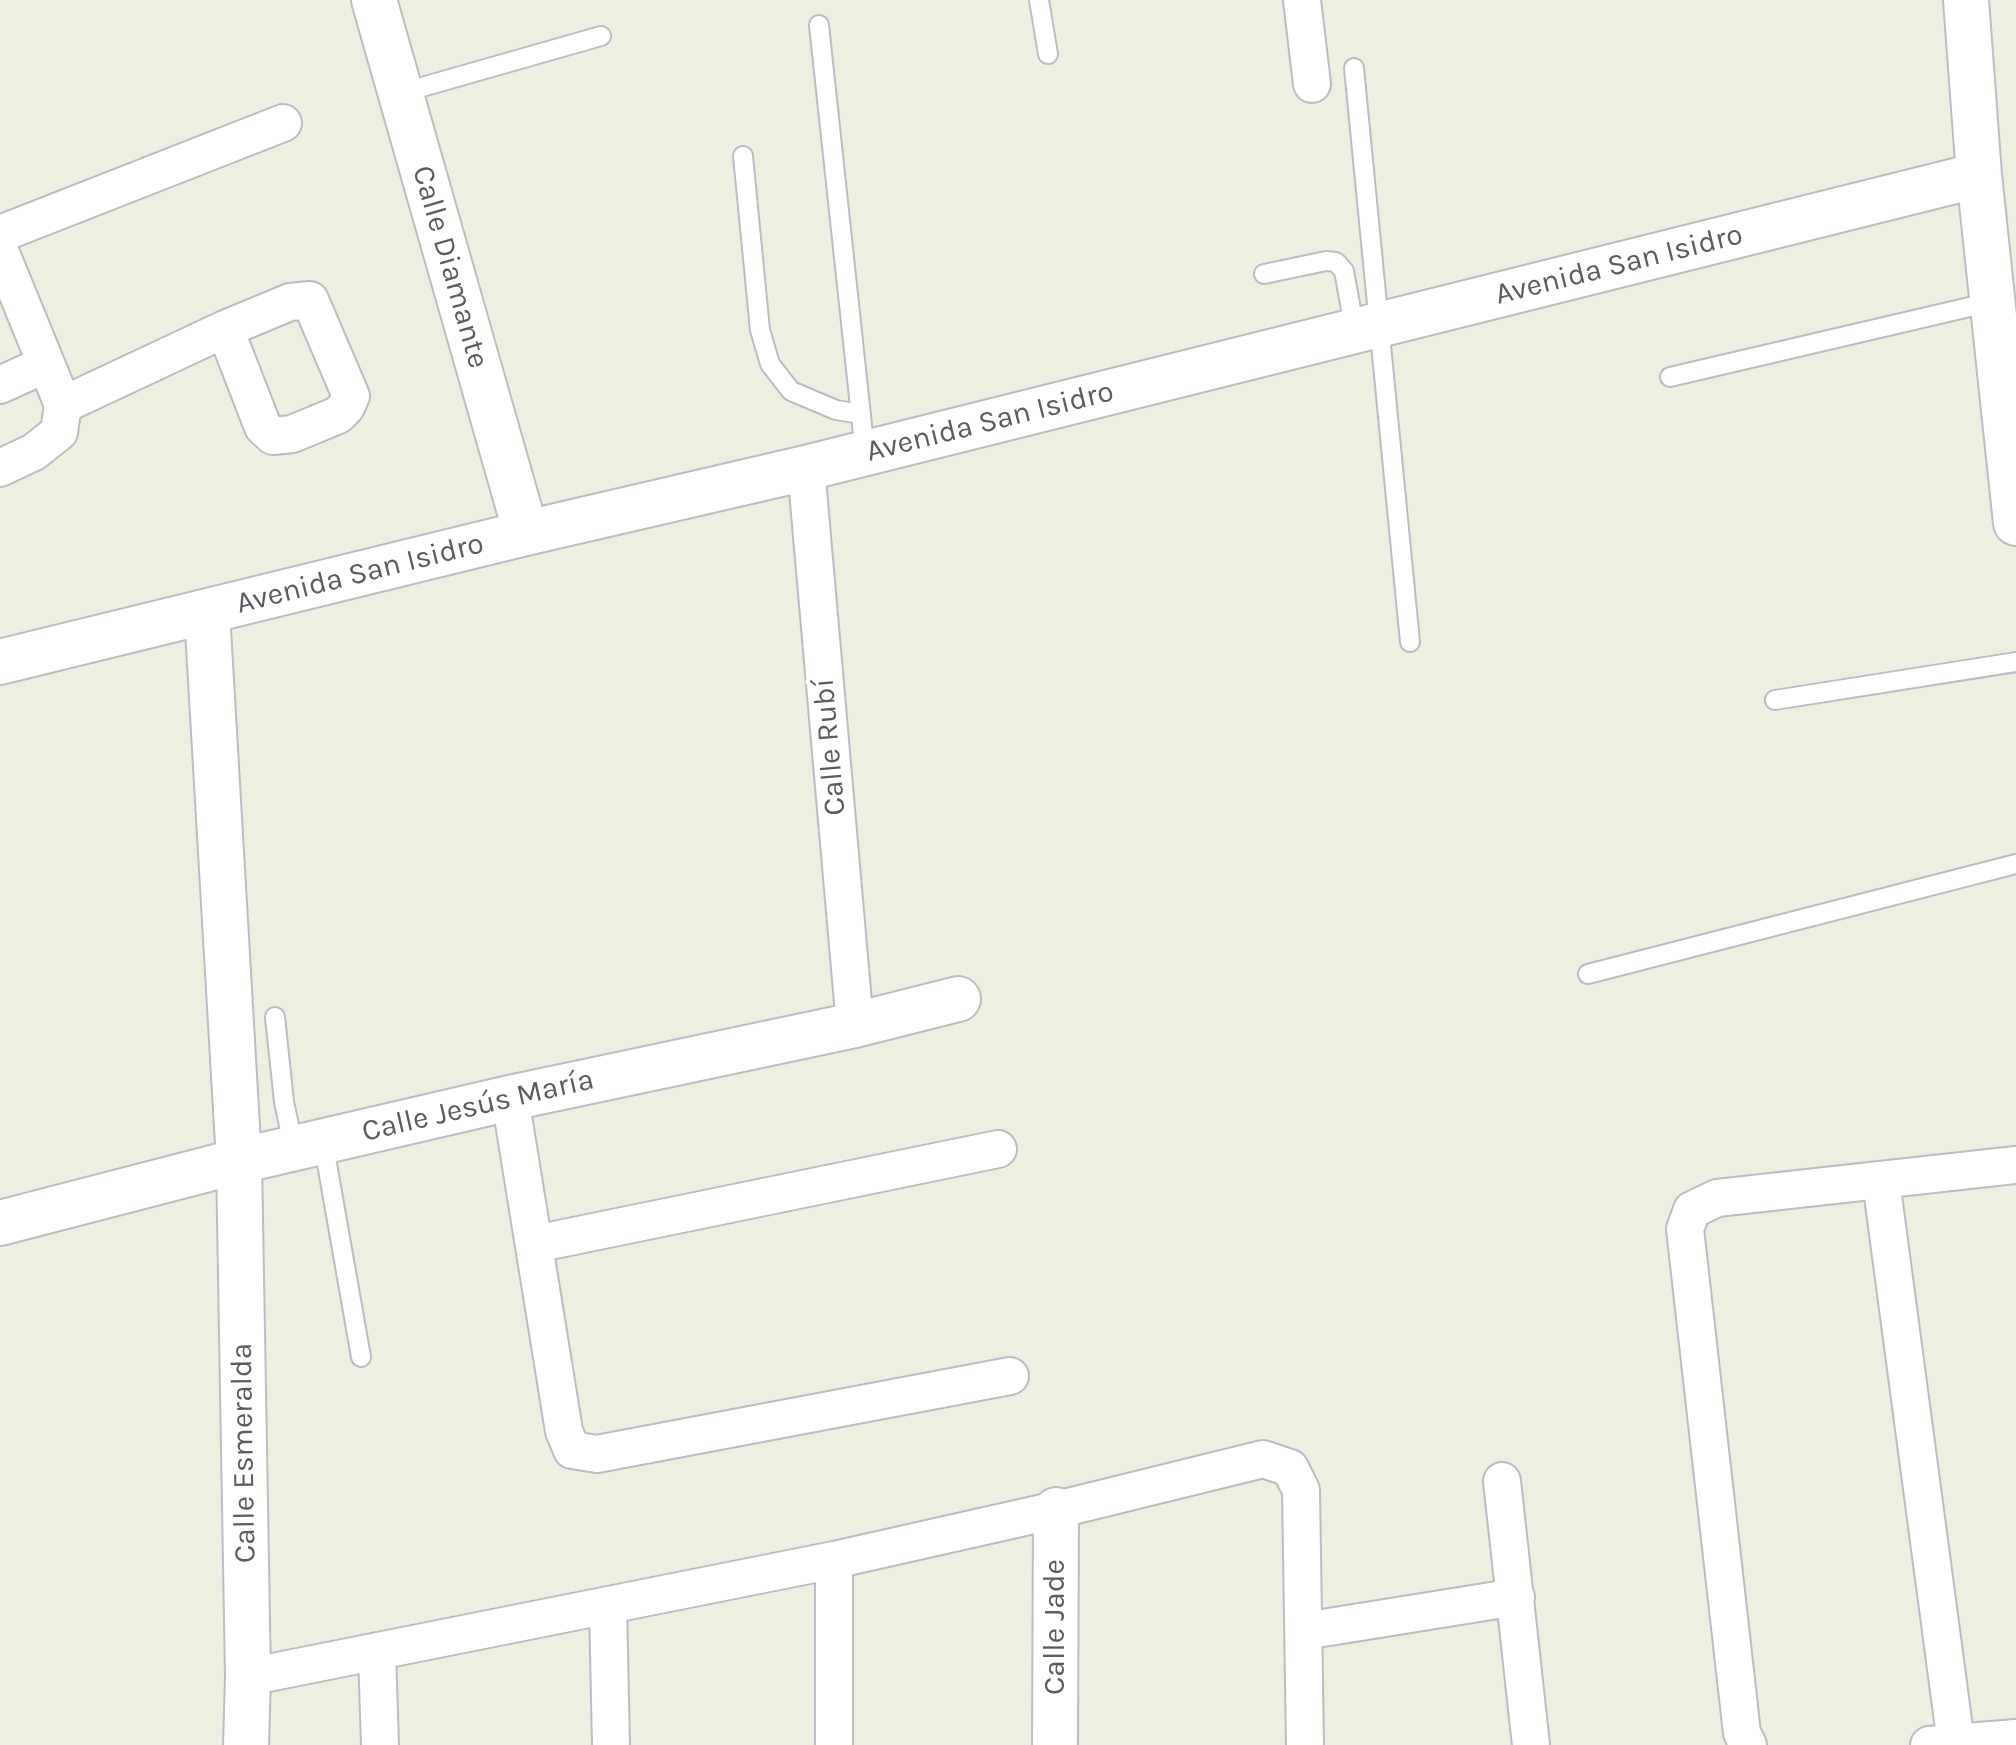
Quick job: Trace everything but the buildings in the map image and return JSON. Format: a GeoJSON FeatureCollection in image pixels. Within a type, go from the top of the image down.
{"type":"FeatureCollection","features":[{"type":"Feature","properties":{"kind":"street","name":"Calle Diamante"},"geometry":{"type":"LineString","coordinates":[[374,0],[526,533]]}},
{"type":"Feature","properties":{"kind":"street"},"geometry":{"type":"LineString","coordinates":[[1302,0],[1312,84]]}},
{"type":"Feature","properties":{"kind":"street"},"geometry":{"type":"LineString","coordinates":[[1966,0],[1991,302],[2006,346],[2016,523]]}},
{"type":"Feature","properties":{"kind":"street"},"geometry":{"type":"LineString","coordinates":[[0,234],[283,123]]}},
{"type":"Feature","properties":{"kind":"street","name":"Avenida San Isidro"},"geometry":{"type":"LineString","coordinates":[[0,662],[806,468],[863,434],[1366,328],[1979,175]]}},
{"type":"Feature","properties":{"kind":"street"},"geometry":{"type":"LineString","coordinates":[[0,251],[63,405],[59,432],[34,452],[0,468]]}},
{"type":"Feature","properties":{"kind":"street"},"geometry":{"type":"LineString","coordinates":[[63,405],[225,329]]}},
{"type":"Feature","properties":{"kind":"street"},"geometry":{"type":"LineString","coordinates":[[0,385],[46,364]]}},
{"type":"Feature","properties":{"kind":"street","name":"Calle Rubí"},"geometry":{"type":"LineString","coordinates":[[806,468],[855,1025]]}},
{"type":"Feature","properties":{"kind":"street","name":"Calle Esmeralda"},"geometry":{"type":"LineString","coordinates":[[207,612],[239,1161],[248,1677],[246,1745]]}},
{"type":"Feature","properties":{"kind":"street","name":"Calle Jesús María"},"geometry":{"type":"LineString","coordinates":[[0,1223],[239,1161],[510,1098],[855,1025],[958,999]]}},
{"type":"Feature","properties":{"kind":"street"},"geometry":{"type":"LineString","coordinates":[[510,1098],[564,1431],[572,1450],[597,1454],[1010,1376]]}},
{"type":"Feature","properties":{"kind":"street"},"geometry":{"type":"LineString","coordinates":[[535,1244],[998,1149]]}},
{"type":"Feature","properties":{"kind":"street"},"geometry":{"type":"LineString","coordinates":[[1748,1745],[1742,1733],[1685,1229],[1692,1210],[1717,1198],[2016,1165]]}},
{"type":"Feature","properties":{"kind":"street"},"geometry":{"type":"LineString","coordinates":[[1881,1181],[1943,1744],[2016,1738]]}},
{"type":"Feature","properties":{"kind":"street"},"geometry":{"type":"LineString","coordinates":[[248,1677],[834,1560],[1263,1459],[1290,1468],[1301,1490],[1305,1745]]}},
{"type":"Feature","properties":{"kind":"street"},"geometry":{"type":"LineString","coordinates":[[1502,1481],[1531,1745]]}},
{"type":"Feature","properties":{"kind":"street","name":"Calle Jade"},"geometry":{"type":"LineString","coordinates":[[1055,1745],[1056,1510]]}},
{"type":"Feature","properties":{"kind":"street"},"geometry":{"type":"LineString","coordinates":[[834,1560],[834,1745]]}},
{"type":"Feature","properties":{"kind":"street"},"geometry":{"type":"LineString","coordinates":[[1304,1631],[1516,1597]]}},
{"type":"Feature","properties":{"kind":"street"},"geometry":{"type":"LineString","coordinates":[[608,1605],[611,1745]]}},
{"type":"Feature","properties":{"kind":"street"},"geometry":{"type":"LineString","coordinates":[[377,1651],[380,1745]]}},
{"type":"Feature","properties":{"kind":"lane"},"geometry":{"type":"LineString","coordinates":[[1039,0],[1048,54]]}},
{"type":"Feature","properties":{"kind":"lane"},"geometry":{"type":"LineString","coordinates":[[819,25],[863,434]]}},
{"type":"Feature","properties":{"kind":"lane"},"geometry":{"type":"LineString","coordinates":[[401,93],[601,36]]}},
{"type":"Feature","properties":{"kind":"lane"},"geometry":{"type":"LineString","coordinates":[[1354,68],[1366,328],[1410,642]]}},
{"type":"Feature","properties":{"kind":"lane"},"geometry":{"type":"LineString","coordinates":[[743,156],[760,330],[770,364],[791,391],[836,410],[863,434]]}},
{"type":"Feature","properties":{"kind":"lane"},"geometry":{"type":"LineString","coordinates":[[1264,274],[1326,261],[1336,262],[1344,271],[1366,328]]}},
{"type":"Feature","properties":{"kind":"lane"},"geometry":{"type":"LineString","coordinates":[[1670,377],[1991,302]]}},
{"type":"Feature","properties":{"kind":"lane"},"geometry":{"type":"LineString","coordinates":[[1775,700],[2016,662]]}},
{"type":"Feature","properties":{"kind":"lane"},"geometry":{"type":"LineString","coordinates":[[1588,974],[2016,864]]}},
{"type":"Feature","properties":{"kind":"lane"},"geometry":{"type":"LineString","coordinates":[[275,1017],[284,1102],[308,1145],[361,1357]]}}]}
